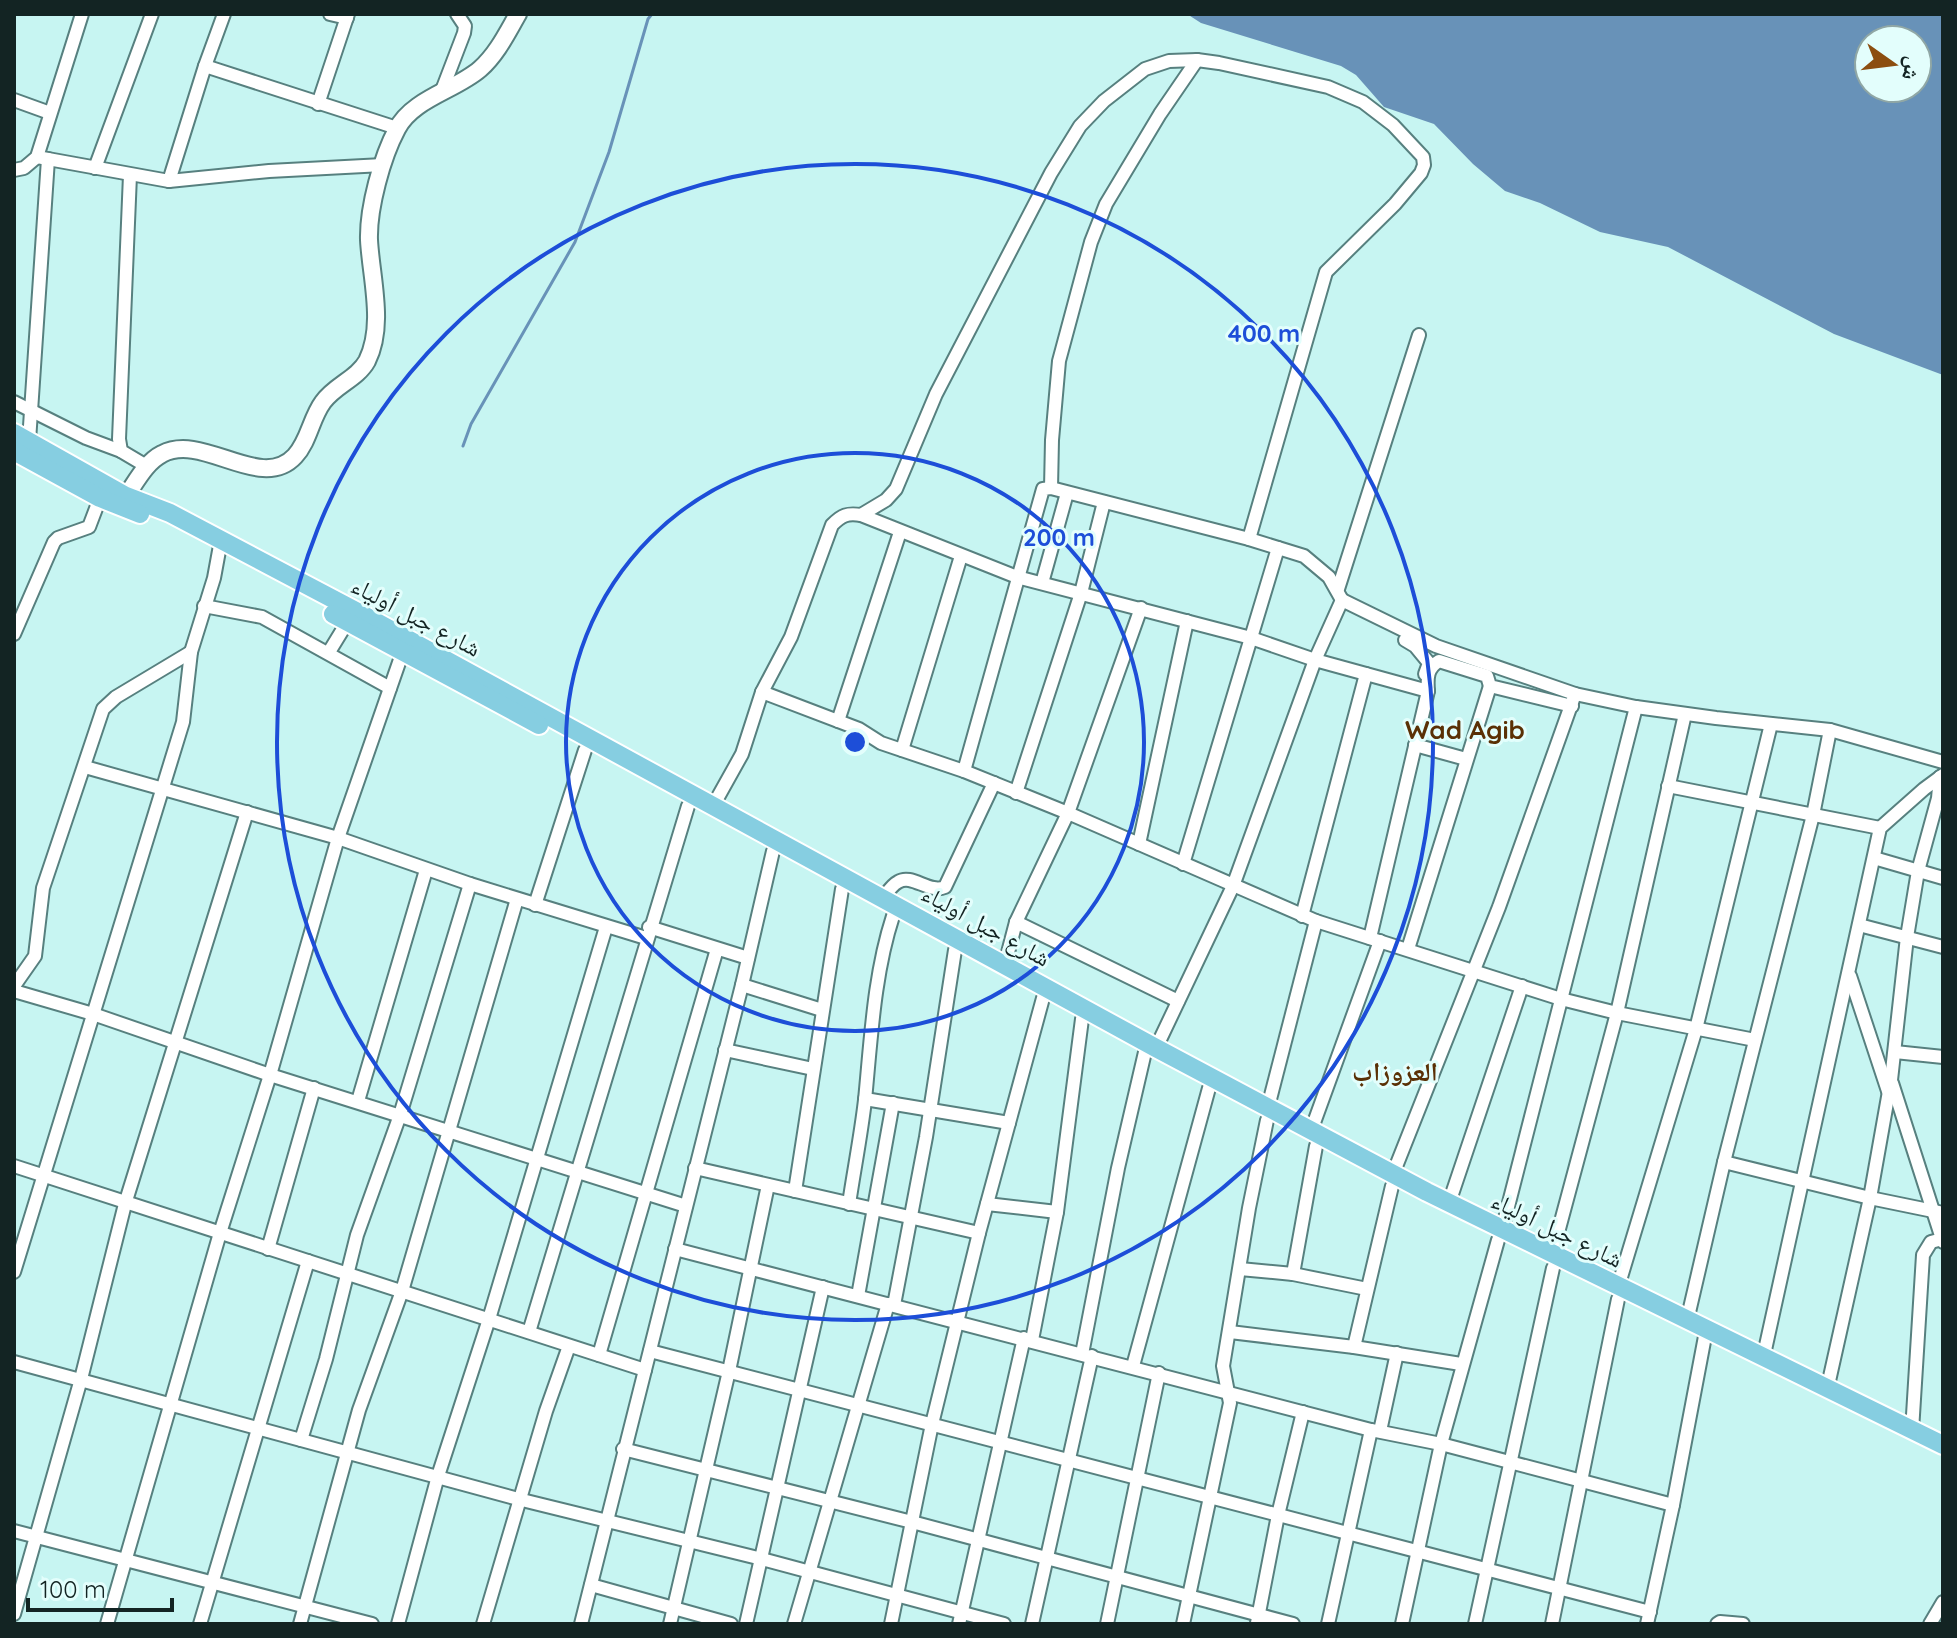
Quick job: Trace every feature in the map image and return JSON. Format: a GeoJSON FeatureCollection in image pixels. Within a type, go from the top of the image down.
{"type":"FeatureCollection","features":[{"type":"Feature","properties":{"kind":"main road","name":"شارع جبل أولياء"},"geometry":{"type":"LineString","coordinates":[[19,442],[126,496],[170,513],[348,621],[1082,1019],[1104,1024]]}},
{"type":"Feature","properties":{"kind":"main road","name":"شارع جبل أولياء"},"geometry":{"type":"LineString","coordinates":[[19,442],[100,498],[220,546],[713,806],[1005,964],[1104,1024],[1313,1139],[1943,1458]]}},
{"type":"Feature","properties":{"kind":"main road","name":"شارع جبل أولياء"},"geometry":{"type":"LineString","coordinates":[[1150,1050],[1209,1088],[1268,1114]]}},
{"type":"Feature","properties":{"kind":"main road","name":"شارع جبل أولياء"},"geometry":{"type":"LineString","coordinates":[[1392,1180],[1449,1203],[1500,1235]]}},
{"type":"Feature","properties":{"kind":"main road","name":"شارع جبل أولياء"},"geometry":{"type":"LineString","coordinates":[[1618,1293],[1687,1321],[1705,1336],[1763,1359],[1943,1445]]}},
{"type":"Feature","properties":{"kind":"street"},"geometry":{"type":"LineString","coordinates":[[19,442],[32,411],[42,158],[50,113],[82,14]]}},
{"type":"Feature","properties":{"kind":"street"},"geometry":{"type":"LineString","coordinates":[[95,168],[152,14]]}},
{"type":"Feature","properties":{"kind":"street"},"geometry":{"type":"LineString","coordinates":[[169,181],[224,14]]}},
{"type":"Feature","properties":{"kind":"street"},"geometry":{"type":"LineString","coordinates":[[318,104],[348,16],[330,14]]}},
{"type":"Feature","properties":{"kind":"street"},"geometry":{"type":"LineString","coordinates":[[441,93],[464,33],[465,26],[457,14]]}},
{"type":"Feature","properties":{"kind":"street"},"geometry":{"type":"LineString","coordinates":[[126,496],[148,467],[164,453],[182,450],[205,452],[263,469],[279,466],[294,457],[323,402],[359,372],[368,358],[375,320],[369,223],[383,165],[397,128],[412,112],[480,69],[499,47],[518,14]]}},
{"type":"Feature","properties":{"kind":"street"},"geometry":{"type":"LineString","coordinates":[[1051,488],[1059,361],[1091,242],[1106,204],[1160,114],[1197,60]]}},
{"type":"Feature","properties":{"kind":"street"},"geometry":{"type":"LineString","coordinates":[[861,515],[886,500],[896,489],[936,394],[1051,173],[1080,126],[1104,101],[1145,69],[1169,61],[1197,60],[1328,87],[1363,102],[1393,125],[1423,157],[1424,165],[1395,204],[1326,272],[1249,539]]}},
{"type":"Feature","properties":{"kind":"street"},"geometry":{"type":"LineString","coordinates":[[205,66],[397,128]]}},
{"type":"Feature","properties":{"kind":"street"},"geometry":{"type":"LineString","coordinates":[[14,100],[50,113]]}},
{"type":"Feature","properties":{"kind":"street"},"geometry":{"type":"LineString","coordinates":[[14,170],[42,158],[169,181],[269,171],[383,165]]}},
{"type":"Feature","properties":{"kind":"street"},"geometry":{"type":"LineString","coordinates":[[121,451],[119,432],[130,175]]}},
{"type":"Feature","properties":{"kind":"street"},"geometry":{"type":"LineString","coordinates":[[1032,1624],[1068,1460],[1118,1168],[1150,1050],[1178,1001],[1233,886],[1340,594],[1419,335]]}},
{"type":"Feature","properties":{"kind":"street"},"geometry":{"type":"LineString","coordinates":[[14,402],[86,438],[121,451],[148,467]]}},
{"type":"Feature","properties":{"kind":"street"},"geometry":{"type":"LineString","coordinates":[[964,771],[1039,495],[1043,489],[1051,488],[1304,556],[1320,567],[1347,600],[1380,619],[1412,636],[1574,700]]}},
{"type":"Feature","properties":{"kind":"street"},"geometry":{"type":"LineString","coordinates":[[1042,583],[1067,493]]}},
{"type":"Feature","properties":{"kind":"street"},"geometry":{"type":"LineString","coordinates":[[14,634],[54,542],[89,527],[100,498]]}},
{"type":"Feature","properties":{"kind":"street"},"geometry":{"type":"LineString","coordinates":[[1016,793],[1081,593],[1104,502]]}},
{"type":"Feature","properties":{"kind":"street"},"geometry":{"type":"LineString","coordinates":[[713,806],[742,754],[762,692],[791,637],[832,525],[849,513],[861,515],[1017,577],[1251,638],[1315,660],[1425,690]]}},
{"type":"Feature","properties":{"kind":"street"},"geometry":{"type":"LineString","coordinates":[[838,721],[900,532]]}},
{"type":"Feature","properties":{"kind":"street"},"geometry":{"type":"LineString","coordinates":[[15,1268],[183,722],[191,652],[214,578],[220,546]]}},
{"type":"Feature","properties":{"kind":"street"},"geometry":{"type":"LineString","coordinates":[[1183,864],[1278,548]]}},
{"type":"Feature","properties":{"kind":"street"},"geometry":{"type":"LineString","coordinates":[[902,750],[961,556]]}},
{"type":"Feature","properties":{"kind":"street"},"geometry":{"type":"LineString","coordinates":[[204,606],[262,617],[390,688]]}},
{"type":"Feature","properties":{"kind":"street"},"geometry":{"type":"LineString","coordinates":[[1005,964],[1016,922],[1068,813],[1141,608]]}},
{"type":"Feature","properties":{"kind":"street"},"geometry":{"type":"LineString","coordinates":[[1293,1274],[1313,1139],[1375,940],[1429,663],[1423,654],[1380,619]]}},
{"type":"Feature","properties":{"kind":"street"},"geometry":{"type":"LineString","coordinates":[[329,652],[348,621]]}},
{"type":"Feature","properties":{"kind":"street"},"geometry":{"type":"LineString","coordinates":[[1139,844],[1187,621]]}},
{"type":"Feature","properties":{"kind":"street"},"geometry":{"type":"LineString","coordinates":[[107,1624],[338,838],[403,651]]}},
{"type":"Feature","properties":{"kind":"street"},"geometry":{"type":"LineString","coordinates":[[191,652],[107,703],[99,717],[43,888],[35,956],[14,989],[270,1075],[686,1206]]}},
{"type":"Feature","properties":{"kind":"street"},"geometry":{"type":"LineString","coordinates":[[1408,949],[1490,686],[1487,676],[1439,661],[1433,664],[1427,676],[1425,690]]}},
{"type":"Feature","properties":{"kind":"street"},"geometry":{"type":"LineString","coordinates":[[1302,916],[1366,674]]}},
{"type":"Feature","properties":{"kind":"street"},"geometry":{"type":"LineString","coordinates":[[1490,686],[1574,700],[1830,730],[1943,762]]}},
{"type":"Feature","properties":{"kind":"street"},"geometry":{"type":"LineString","coordinates":[[762,692],[859,729],[881,743],[964,771],[1068,813],[1316,921],[1561,999],[1755,1040]]}},
{"type":"Feature","properties":{"kind":"street"},"geometry":{"type":"LineString","coordinates":[[1354,1347],[1392,1180],[1499,907],[1574,700]]}},
{"type":"Feature","properties":{"kind":"street"},"geometry":{"type":"LineString","coordinates":[[1402,1624],[1461,1364],[1500,1235],[1636,707]]}},
{"type":"Feature","properties":{"kind":"street"},"geometry":{"type":"LineString","coordinates":[[1475,1624],[1553,1261],[1617,1013],[1685,714]]}},
{"type":"Feature","properties":{"kind":"street"},"geometry":{"type":"LineString","coordinates":[[1552,1624],[1618,1293],[1696,1029],[1771,724]]}},
{"type":"Feature","properties":{"kind":"street"},"geometry":{"type":"LineString","coordinates":[[1687,1321],[1724,1162],[1813,815],[1830,730]]}},
{"type":"Feature","properties":{"kind":"street"},"geometry":{"type":"LineString","coordinates":[[1415,745],[1466,759]]}},
{"type":"Feature","properties":{"kind":"street"},"geometry":{"type":"LineString","coordinates":[[535,905],[585,750]]}},
{"type":"Feature","properties":{"kind":"street"},"geometry":{"type":"LineString","coordinates":[[85,767],[338,838],[426,870],[606,927],[648,933],[748,958]]}},
{"type":"Feature","properties":{"kind":"street"},"geometry":{"type":"LineString","coordinates":[[1763,1359],[1880,828],[1941,776]]}},
{"type":"Feature","properties":{"kind":"street"},"geometry":{"type":"LineString","coordinates":[[1827,1390],[1870,1198],[1889,1094],[1918,871],[1941,776]]}},
{"type":"Feature","properties":{"kind":"street"},"geometry":{"type":"LineString","coordinates":[[883,898],[898,881],[936,890],[945,887],[994,783]]}},
{"type":"Feature","properties":{"kind":"street"},"geometry":{"type":"LineString","coordinates":[[1668,786],[1880,828]]}},
{"type":"Feature","properties":{"kind":"street"},"geometry":{"type":"LineString","coordinates":[[529,1332],[688,806]]}},
{"type":"Feature","properties":{"kind":"street"},"geometry":{"type":"LineString","coordinates":[[14,1614],[81,1379],[125,1204],[247,812]]}},
{"type":"Feature","properties":{"kind":"street"},"geometry":{"type":"LineString","coordinates":[[581,1624],[773,851]]}},
{"type":"Feature","properties":{"kind":"street"},"geometry":{"type":"LineString","coordinates":[[1874,858],[1943,878]]}},
{"type":"Feature","properties":{"kind":"street"},"geometry":{"type":"LineString","coordinates":[[358,1101],[426,870]]}},
{"type":"Feature","properties":{"kind":"street"},"geometry":{"type":"LineString","coordinates":[[301,1440],[357,1235],[400,1115],[470,884]]}},
{"type":"Feature","properties":{"kind":"street"},"geometry":{"type":"LineString","coordinates":[[795,1191],[842,889]]}},
{"type":"Feature","properties":{"kind":"street"},"geometry":{"type":"LineString","coordinates":[[300,1624],[365,1392],[402,1291],[517,899]]}},
{"type":"Feature","properties":{"kind":"street"},"geometry":{"type":"LineString","coordinates":[[849,1204],[873,1023],[887,933],[893,916]]}},
{"type":"Feature","properties":{"kind":"street"},"geometry":{"type":"LineString","coordinates":[[1183,1624],[1230,1403],[1223,1373],[1268,1114],[1316,921]]}},
{"type":"Feature","properties":{"kind":"street"},"geometry":{"type":"LineString","coordinates":[[1016,922],[1178,1001]]}},
{"type":"Feature","properties":{"kind":"street"},"geometry":{"type":"LineString","coordinates":[[1859,925],[1943,947]]}},
{"type":"Feature","properties":{"kind":"street"},"geometry":{"type":"LineString","coordinates":[[398,1624],[438,1476],[489,1319],[606,927]]}},
{"type":"Feature","properties":{"kind":"street"},"geometry":{"type":"LineString","coordinates":[[599,1355],[717,949]]}},
{"type":"Feature","properties":{"kind":"street"},"geometry":{"type":"LineString","coordinates":[[794,1624],[858,1404],[891,1304],[931,1109],[955,950]]}},
{"type":"Feature","properties":{"kind":"street"},"geometry":{"type":"LineString","coordinates":[[1849,972],[1889,1094]]}},
{"type":"Feature","properties":{"kind":"street"},"geometry":{"type":"LineString","coordinates":[[742,985],[822,1010]]}},
{"type":"Feature","properties":{"kind":"street"},"geometry":{"type":"LineString","coordinates":[[1449,1203],[1522,986]]}},
{"type":"Feature","properties":{"kind":"street"},"geometry":{"type":"LineString","coordinates":[[891,1624],[932,1424],[979,1233],[1043,998]]}},
{"type":"Feature","properties":{"kind":"street"},"geometry":{"type":"LineString","coordinates":[[960,1618],[1057,1212],[1082,1019]]}},
{"type":"Feature","properties":{"kind":"street"},"geometry":{"type":"LineString","coordinates":[[725,1050],[813,1069]]}},
{"type":"Feature","properties":{"kind":"street"},"geometry":{"type":"LineString","coordinates":[[1895,1052],[1943,1057]]}},
{"type":"Feature","properties":{"kind":"street"},"geometry":{"type":"LineString","coordinates":[[1891,1080],[1939,1212],[1942,1240],[1931,1242],[1923,1255],[1912,1431]]}},
{"type":"Feature","properties":{"kind":"street"},"geometry":{"type":"LineString","coordinates":[[268,1249],[314,1088]]}},
{"type":"Feature","properties":{"kind":"street"},"geometry":{"type":"LineString","coordinates":[[1133,1366],[1209,1088]]}},
{"type":"Feature","properties":{"kind":"street"},"geometry":{"type":"LineString","coordinates":[[865,1099],[1009,1123]]}},
{"type":"Feature","properties":{"kind":"street"},"geometry":{"type":"LineString","coordinates":[[858,1296],[893,1103]]}},
{"type":"Feature","properties":{"kind":"street"},"geometry":{"type":"LineString","coordinates":[[1724,1162],[1939,1212]]}},
{"type":"Feature","properties":{"kind":"street"},"geometry":{"type":"LineString","coordinates":[[14,1166],[645,1370]]}},
{"type":"Feature","properties":{"kind":"street"},"geometry":{"type":"LineString","coordinates":[[695,1168],[979,1233]]}},
{"type":"Feature","properties":{"kind":"street"},"geometry":{"type":"LineString","coordinates":[[670,1624],[729,1371],[768,1185]]}},
{"type":"Feature","properties":{"kind":"street"},"geometry":{"type":"LineString","coordinates":[[987,1204],[1057,1212]]}},
{"type":"Feature","properties":{"kind":"street"},"geometry":{"type":"LineString","coordinates":[[675,1249],[1673,1505]]}},
{"type":"Feature","properties":{"kind":"street"},"geometry":{"type":"LineString","coordinates":[[200,1624],[308,1261]]}},
{"type":"Feature","properties":{"kind":"street"},"geometry":{"type":"LineString","coordinates":[[1240,1269],[1293,1274],[1367,1289]]}},
{"type":"Feature","properties":{"kind":"street"},"geometry":{"type":"LineString","coordinates":[[746,1624],[823,1287]]}},
{"type":"Feature","properties":{"kind":"street"},"geometry":{"type":"LineString","coordinates":[[1230,1332],[1461,1364]]}},
{"type":"Feature","properties":{"kind":"street"},"geometry":{"type":"LineString","coordinates":[[650,1351],[1418,1551],[1559,1589],[1649,1618],[1705,1336]]}},
{"type":"Feature","properties":{"kind":"street"},"geometry":{"type":"LineString","coordinates":[[483,1624],[546,1411],[569,1346]]}},
{"type":"Feature","properties":{"kind":"street"},"geometry":{"type":"LineString","coordinates":[[1328,1624],[1348,1534],[1397,1353]]}},
{"type":"Feature","properties":{"kind":"street"},"geometry":{"type":"LineString","coordinates":[[14,1362],[522,1500],[897,1595],[960,1618],[1004,1624]]}},
{"type":"Feature","properties":{"kind":"street"},"geometry":{"type":"LineString","coordinates":[[1107,1624],[1159,1373]]}},
{"type":"Feature","properties":{"kind":"street"},"geometry":{"type":"LineString","coordinates":[[1257,1620],[1303,1412]]}},
{"type":"Feature","properties":{"kind":"street"},"geometry":{"type":"LineString","coordinates":[[623,1449],[912,1522],[1190,1598],[1257,1620],[1293,1624]]}},
{"type":"Feature","properties":{"kind":"street"},"geometry":{"type":"LineString","coordinates":[[14,1531],[372,1624]]}},
{"type":"Feature","properties":{"kind":"street"},"geometry":{"type":"LineString","coordinates":[[591,1585],[731,1624]]}},
{"type":"Feature","properties":{"kind":"street"},"geometry":{"type":"LineString","coordinates":[[1930,1624],[1943,1602]]}},
{"type":"Feature","properties":{"kind":"street"},"geometry":{"type":"LineString","coordinates":[[1717,1624],[1743,1624]]}},
{"type":"Feature","properties":{"kind":"water"},"geometry":{"type":"Polygon","coordinates":[[[1187,14],[1943,14],[1943,375],[1834,334],[1668,247],[1600,232],[1540,203],[1505,191],[1434,124],[1384,107],[1356,75],[1341,66],[1201,23],[1187,14]]]}},
{"type":"Feature","properties":{"kind":"waterway"},"geometry":{"type":"LineString","coordinates":[[463,446],[471,424],[575,242],[609,152],[652,14]]}},
{"type":"Feature","properties":{"kind":"district","name":"Wad Agib"},"geometry":{"type":"Point","coordinates":[1465,730]}},
{"type":"Feature","properties":{"kind":"district","name":"العزوزاب"},"geometry":{"type":"Point","coordinates":[1395,1072]}}]}
